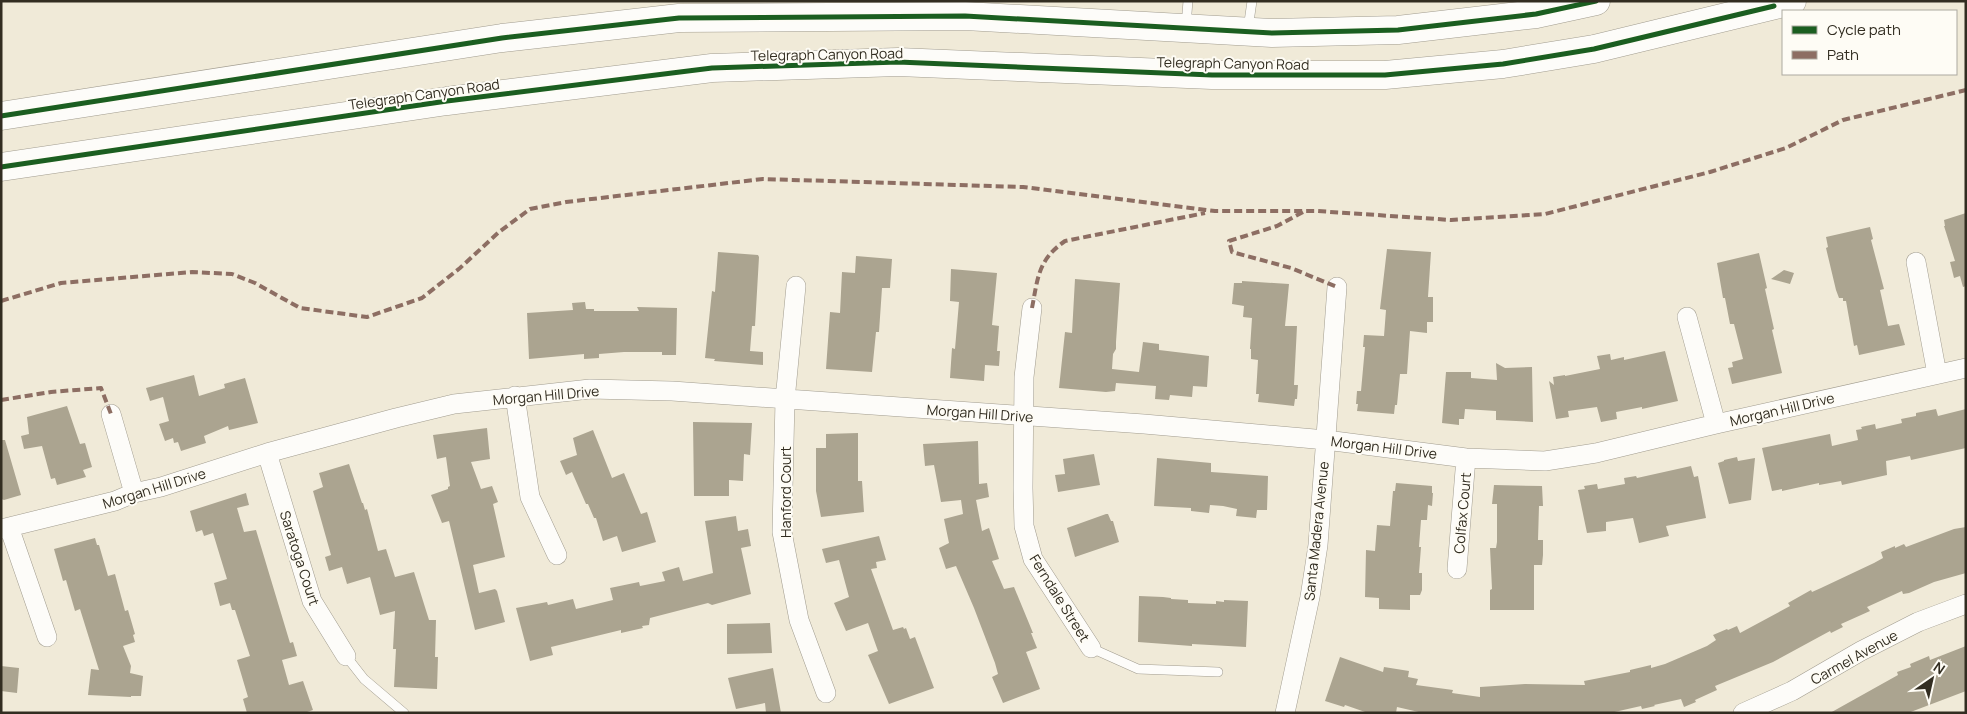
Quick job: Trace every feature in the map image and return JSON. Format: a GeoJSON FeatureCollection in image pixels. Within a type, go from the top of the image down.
{"type":"FeatureCollection","features":[{"type":"Feature","properties":{"kind":"main road"},"geometry":{"type":"LineString","coordinates":[[1,116],[502,38],[678,18],[965,16],[1272,33],[1398,30],[1536,14],[1596,1]]}},
{"type":"Feature","properties":{"kind":"main road","name":"Telegraph Canyon Road"},"geometry":{"type":"LineString","coordinates":[[1,167],[447,101],[712,68],[898,62],[1212,75],[1395,74],[1503,64],[1594,49],[1792,1]]}},
{"type":"Feature","properties":{"kind":"street"},"geometry":{"type":"LineString","coordinates":[[1916,262],[1937,374]]}},
{"type":"Feature","properties":{"kind":"street","name":"Hanford Court"},"geometry":{"type":"LineString","coordinates":[[796,286],[785,400],[782,532],[799,620],[826,693]]}},
{"type":"Feature","properties":{"kind":"street","name":"Santa Madera Avenue"},"geometry":{"type":"LineString","coordinates":[[1285,713],[1318,545],[1337,287]]}},
{"type":"Feature","properties":{"kind":"street","name":"Ferndale Street"},"geometry":{"type":"LineString","coordinates":[[1032,308],[1024,377],[1024,526],[1033,559],[1091,648]]}},
{"type":"Feature","properties":{"kind":"street"},"geometry":{"type":"LineString","coordinates":[[1688,317],[1716,424]]}},
{"type":"Feature","properties":{"kind":"street","name":"Morgan Hill Drive"},"geometry":{"type":"LineString","coordinates":[[5,528],[116,501],[134,493],[161,487],[267,453],[454,404],[590,389],[672,391],[1144,424],[1326,440],[1466,458],[1544,461],[1596,453],[1966,368]]}},
{"type":"Feature","properties":{"kind":"street"},"geometry":{"type":"LineString","coordinates":[[515,396],[530,497],[557,555]]}},
{"type":"Feature","properties":{"kind":"street"},"geometry":{"type":"LineString","coordinates":[[111,414],[134,493]]}},
{"type":"Feature","properties":{"kind":"street","name":"Saratoga Court"},"geometry":{"type":"LineString","coordinates":[[267,453],[312,601],[346,656]]}},
{"type":"Feature","properties":{"kind":"street","name":"Colfax Court"},"geometry":{"type":"LineString","coordinates":[[1457,569],[1466,458]]}},
{"type":"Feature","properties":{"kind":"street"},"geometry":{"type":"LineString","coordinates":[[5,528],[47,637]]}},
{"type":"Feature","properties":{"kind":"street","name":"Carmel Avenue"},"geometry":{"type":"LineString","coordinates":[[1743,713],[1792,691],[1861,651],[1918,622],[1966,604]]}},
{"type":"Feature","properties":{"kind":"lane"},"geometry":{"type":"LineString","coordinates":[[1186,28],[1188,1]]}},
{"type":"Feature","properties":{"kind":"lane"},"geometry":{"type":"LineString","coordinates":[[1247,32],[1252,1]]}},
{"type":"Feature","properties":{"kind":"lane"},"geometry":{"type":"LineString","coordinates":[[1091,648],[1138,669],[1218,672]]}},
{"type":"Feature","properties":{"kind":"lane"},"geometry":{"type":"LineString","coordinates":[[346,656],[364,679],[404,713]]}},
{"type":"Feature","properties":{"kind":"building"},"geometry":{"type":"Polygon","coordinates":[[[1966,213],[1966,286],[1963,287],[1960,276],[1954,278],[1950,262],[1955,261],[1944,226],[1944,220],[1966,213]]]}},
{"type":"Feature","properties":{"kind":"building"},"geometry":{"type":"Polygon","coordinates":[[[1870,227],[1873,239],[1871,240],[1884,289],[1880,290],[1888,326],[1899,324],[1905,345],[1859,355],[1857,345],[1854,346],[1846,301],[1843,301],[1843,298],[1839,298],[1836,290],[1826,248],[1828,247],[1826,237],[1870,227]]]}},
{"type":"Feature","properties":{"kind":"building"},"geometry":{"type":"Polygon","coordinates":[[[1387,249],[1431,252],[1428,297],[1433,297],[1433,322],[1427,322],[1427,333],[1410,331],[1407,374],[1400,374],[1397,405],[1395,405],[1394,414],[1357,411],[1358,404],[1356,404],[1357,391],[1361,391],[1365,347],[1363,347],[1364,335],[1384,336],[1386,310],[1380,309],[1387,249]]]}},
{"type":"Feature","properties":{"kind":"building"},"geometry":{"type":"Polygon","coordinates":[[[718,252],[758,255],[759,257],[755,326],[752,326],[750,351],[763,352],[763,365],[714,361],[715,359],[705,358],[712,291],[715,292],[718,252]]]}},
{"type":"Feature","properties":{"kind":"building"},"geometry":{"type":"Polygon","coordinates":[[[1759,253],[1774,329],[1772,330],[1782,373],[1732,384],[1728,368],[1733,367],[1732,362],[1743,359],[1734,324],[1730,324],[1717,263],[1759,253]]]}},
{"type":"Feature","properties":{"kind":"building"},"geometry":{"type":"Polygon","coordinates":[[[856,256],[892,259],[890,288],[882,288],[879,332],[876,332],[872,372],[826,369],[830,312],[840,313],[842,272],[855,273],[856,256]]]}},
{"type":"Feature","properties":{"kind":"building"},"geometry":{"type":"Polygon","coordinates":[[[951,269],[997,273],[992,325],[999,326],[997,351],[1000,351],[999,366],[985,365],[984,381],[950,378],[952,348],[955,349],[959,302],[950,301],[951,269]]]}},
{"type":"Feature","properties":{"kind":"building"},"geometry":{"type":"Polygon","coordinates":[[[1784,270],[1794,273],[1790,284],[1771,279],[1784,270]]]}},
{"type":"Feature","properties":{"kind":"building"},"geometry":{"type":"Polygon","coordinates":[[[1075,279],[1120,283],[1116,349],[1113,354],[1112,369],[1139,372],[1143,342],[1159,344],[1159,350],[1209,356],[1207,387],[1193,386],[1192,397],[1170,395],[1169,400],[1155,399],[1156,386],[1116,383],[1115,391],[1106,392],[1059,388],[1065,332],[1072,333],[1075,279]]]}},
{"type":"Feature","properties":{"kind":"building"},"geometry":{"type":"Polygon","coordinates":[[[1242,281],[1289,284],[1285,326],[1297,326],[1294,385],[1298,385],[1297,399],[1295,399],[1294,406],[1258,402],[1259,394],[1256,394],[1258,360],[1251,359],[1250,349],[1252,318],[1243,317],[1244,306],[1232,304],[1234,283],[1242,283],[1242,281]]]}},
{"type":"Feature","properties":{"kind":"building"},"geometry":{"type":"Polygon","coordinates":[[[585,302],[586,309],[594,309],[594,311],[639,311],[637,307],[677,308],[676,355],[662,355],[662,352],[624,352],[599,354],[599,358],[584,359],[584,354],[529,359],[527,313],[573,310],[572,303],[585,302]]]}},
{"type":"Feature","properties":{"kind":"building"},"geometry":{"type":"Polygon","coordinates":[[[1665,351],[1678,401],[1642,409],[1642,407],[1616,412],[1617,419],[1601,422],[1597,407],[1568,411],[1569,417],[1556,419],[1549,381],[1554,385],[1553,377],[1600,369],[1597,356],[1610,354],[1611,360],[1624,357],[1624,360],[1665,351]]]}},
{"type":"Feature","properties":{"kind":"building"},"geometry":{"type":"Polygon","coordinates":[[[1496,363],[1505,368],[1532,367],[1533,422],[1496,420],[1496,411],[1465,409],[1464,419],[1459,419],[1459,425],[1442,423],[1446,372],[1471,372],[1471,378],[1497,380],[1496,363]]]}},
{"type":"Feature","properties":{"kind":"building"},"geometry":{"type":"Polygon","coordinates":[[[194,375],[199,396],[225,388],[224,384],[245,378],[258,423],[229,430],[228,426],[204,436],[206,443],[181,451],[178,442],[174,443],[173,438],[165,441],[159,424],[169,421],[163,397],[150,401],[146,388],[194,375]]]}},
{"type":"Feature","properties":{"kind":"building"},"geometry":{"type":"Polygon","coordinates":[[[67,406],[80,444],[85,443],[92,467],[83,470],[86,477],[57,485],[55,478],[51,479],[42,446],[24,449],[21,436],[29,434],[27,417],[67,406]]]}},
{"type":"Feature","properties":{"kind":"building"},"geometry":{"type":"Polygon","coordinates":[[[1936,409],[1938,416],[1966,409],[1966,448],[1911,460],[1910,456],[1886,461],[1887,475],[1842,485],[1841,481],[1772,491],[1762,448],[1830,434],[1832,446],[1858,440],[1856,430],[1862,429],[1861,427],[1875,424],[1876,429],[1902,423],[1901,419],[1916,416],[1916,413],[1936,409]]]}},
{"type":"Feature","properties":{"kind":"building"},"geometry":{"type":"Polygon","coordinates":[[[693,422],[752,423],[750,455],[744,454],[743,481],[729,480],[729,496],[694,496],[693,422]]]}},
{"type":"Feature","properties":{"kind":"building"},"geometry":{"type":"Polygon","coordinates":[[[487,428],[490,459],[471,462],[481,489],[492,486],[498,502],[493,504],[505,557],[473,565],[479,593],[495,589],[497,591],[505,622],[475,630],[449,521],[442,523],[431,495],[448,489],[450,486],[446,457],[437,459],[433,435],[487,428]]]}},
{"type":"Feature","properties":{"kind":"building"},"geometry":{"type":"Polygon","coordinates":[[[593,430],[612,478],[624,473],[641,514],[647,512],[656,542],[622,552],[617,536],[603,541],[596,518],[594,518],[588,504],[586,504],[572,472],[566,475],[560,461],[577,455],[573,438],[593,430]]]}},
{"type":"Feature","properties":{"kind":"building"},"geometry":{"type":"Polygon","coordinates":[[[858,433],[858,481],[862,481],[864,512],[821,517],[816,491],[816,448],[826,448],[826,434],[858,433]]]}},
{"type":"Feature","properties":{"kind":"building"},"geometry":{"type":"Polygon","coordinates":[[[1,440],[5,440],[21,495],[4,500],[1,499],[1,440]]]}},
{"type":"Feature","properties":{"kind":"building"},"geometry":{"type":"Polygon","coordinates":[[[978,441],[979,484],[987,483],[989,497],[976,500],[982,531],[989,528],[999,559],[992,561],[1004,589],[1014,587],[1033,633],[1031,633],[1037,648],[1026,652],[1040,689],[1003,703],[992,677],[998,674],[995,663],[974,608],[956,566],[946,569],[939,548],[949,543],[944,519],[963,514],[961,500],[941,502],[934,465],[925,466],[923,444],[978,441]]]}},
{"type":"Feature","properties":{"kind":"building"},"geometry":{"type":"Polygon","coordinates":[[[1094,454],[1100,485],[1058,492],[1055,475],[1065,474],[1063,459],[1094,454]]]}},
{"type":"Feature","properties":{"kind":"building"},"geometry":{"type":"Polygon","coordinates":[[[1737,457],[1738,461],[1755,458],[1751,500],[1729,504],[1718,463],[1737,457]]]}},
{"type":"Feature","properties":{"kind":"building"},"geometry":{"type":"Polygon","coordinates":[[[1157,458],[1211,463],[1211,472],[1268,476],[1267,510],[1257,510],[1256,518],[1236,516],[1237,509],[1223,506],[1210,505],[1209,513],[1191,511],[1191,508],[1154,506],[1157,458]]]}},
{"type":"Feature","properties":{"kind":"building"},"geometry":{"type":"Polygon","coordinates":[[[349,464],[362,503],[365,510],[367,509],[378,551],[386,549],[395,577],[414,572],[429,620],[436,620],[435,657],[438,657],[437,689],[394,687],[395,611],[380,615],[370,577],[347,584],[342,567],[329,571],[325,557],[331,555],[313,491],[323,487],[319,473],[349,464]]]}},
{"type":"Feature","properties":{"kind":"building"},"geometry":{"type":"Polygon","coordinates":[[[1691,466],[1694,477],[1698,476],[1706,518],[1666,526],[1669,536],[1639,543],[1633,518],[1606,522],[1606,531],[1587,533],[1578,490],[1585,489],[1584,486],[1597,484],[1598,489],[1625,484],[1624,478],[1636,476],[1637,478],[1691,466]]]}},
{"type":"Feature","properties":{"kind":"building"},"geometry":{"type":"Polygon","coordinates":[[[1396,483],[1432,486],[1433,493],[1432,506],[1428,505],[1427,520],[1421,520],[1419,573],[1422,573],[1422,590],[1420,595],[1410,595],[1410,610],[1379,609],[1379,598],[1365,597],[1366,550],[1375,551],[1377,525],[1390,526],[1393,491],[1395,491],[1396,483]]]}},
{"type":"Feature","properties":{"kind":"building"},"geometry":{"type":"Polygon","coordinates":[[[1494,485],[1542,486],[1543,506],[1539,506],[1538,540],[1543,540],[1543,555],[1542,565],[1534,565],[1534,610],[1490,610],[1490,590],[1492,589],[1490,548],[1496,548],[1497,542],[1497,504],[1492,504],[1494,485]]]}},
{"type":"Feature","properties":{"kind":"building"},"geometry":{"type":"Polygon","coordinates":[[[246,493],[249,505],[237,508],[244,532],[256,530],[290,643],[293,642],[297,656],[282,660],[289,685],[303,681],[313,710],[304,713],[247,713],[243,699],[248,697],[237,660],[250,656],[235,610],[232,610],[230,603],[220,606],[214,583],[227,579],[213,533],[204,536],[202,530],[196,532],[190,511],[246,493]]]}},
{"type":"Feature","properties":{"kind":"building"},"geometry":{"type":"Polygon","coordinates":[[[1106,514],[1113,521],[1119,542],[1075,557],[1067,528],[1106,514]]]}},
{"type":"Feature","properties":{"kind":"building"},"geometry":{"type":"Polygon","coordinates":[[[736,516],[738,531],[748,529],[751,546],[741,548],[751,594],[712,605],[708,603],[650,618],[649,625],[642,626],[643,628],[621,633],[621,630],[551,647],[553,655],[530,661],[516,608],[547,602],[548,605],[573,599],[576,609],[613,600],[610,588],[639,582],[640,586],[665,581],[662,572],[679,567],[683,581],[713,573],[705,521],[736,516]]]}},
{"type":"Feature","properties":{"kind":"building"},"geometry":{"type":"Polygon","coordinates":[[[1966,527],[1966,573],[1934,582],[1909,593],[1903,594],[1902,591],[1867,607],[1870,611],[1841,624],[1843,627],[1831,633],[1830,631],[1773,662],[1715,686],[1717,690],[1684,707],[1681,699],[1642,709],[1641,706],[1610,713],[1423,713],[1397,707],[1396,713],[1368,713],[1345,705],[1344,707],[1325,701],[1340,657],[1383,672],[1384,667],[1409,671],[1408,677],[1418,679],[1416,685],[1453,690],[1452,693],[1480,697],[1480,687],[1525,684],[1585,685],[1584,681],[1630,672],[1630,670],[1651,665],[1651,668],[1707,646],[1716,640],[1713,635],[1727,629],[1737,626],[1740,633],[1790,606],[1788,603],[1811,590],[1812,592],[1883,558],[1881,552],[1904,544],[1906,547],[1954,529],[1966,527]]]}},
{"type":"Feature","properties":{"kind":"building"},"geometry":{"type":"Polygon","coordinates":[[[879,536],[886,560],[876,562],[877,568],[871,569],[893,630],[903,627],[904,629],[906,628],[910,639],[915,637],[934,688],[889,704],[868,655],[878,651],[868,623],[846,631],[834,603],[849,597],[839,560],[826,563],[822,549],[879,536]]]}},
{"type":"Feature","properties":{"kind":"building"},"geometry":{"type":"Polygon","coordinates":[[[95,538],[97,545],[99,545],[108,576],[115,574],[125,611],[128,610],[135,634],[133,635],[135,642],[123,646],[131,666],[130,673],[143,676],[141,696],[88,695],[91,669],[99,670],[80,609],[75,611],[66,580],[63,581],[54,549],[95,538]]]}},
{"type":"Feature","properties":{"kind":"building"},"geometry":{"type":"Polygon","coordinates":[[[1139,596],[1188,600],[1188,603],[1216,604],[1216,601],[1224,602],[1224,600],[1248,601],[1246,647],[1138,642],[1139,596]]]}},
{"type":"Feature","properties":{"kind":"building"},"geometry":{"type":"Polygon","coordinates":[[[770,623],[772,653],[727,654],[727,624],[770,623]]]}},
{"type":"Feature","properties":{"kind":"building"},"geometry":{"type":"Polygon","coordinates":[[[1966,646],[1966,691],[1908,713],[1830,713],[1898,675],[1897,672],[1911,667],[1910,664],[1929,656],[1930,660],[1966,646]]]}},
{"type":"Feature","properties":{"kind":"building"},"geometry":{"type":"Polygon","coordinates":[[[1,666],[19,668],[17,693],[1,691],[1,666]]]}},
{"type":"Feature","properties":{"kind":"building"},"geometry":{"type":"Polygon","coordinates":[[[773,668],[781,713],[766,713],[765,703],[736,709],[728,678],[773,668]]]}},
{"type":"Feature","properties":{"kind":"marked path"},"geometry":{"type":"LineString","coordinates":[[1,301],[61,283],[192,272],[232,274],[255,283],[300,308],[367,317],[422,298],[460,268],[499,232],[530,209],[566,202],[763,179],[1023,187],[1215,211],[1317,211],[1451,220],[1545,214],[1710,172],[1786,148],[1843,120],[1966,90]]}},
{"type":"Feature","properties":{"kind":"marked path"},"geometry":{"type":"LineString","coordinates":[[1303,212],[1277,226],[1229,241],[1232,252],[1291,268],[1337,287]]}},
{"type":"Feature","properties":{"kind":"marked path"},"geometry":{"type":"LineString","coordinates":[[1032,308],[1038,278],[1044,262],[1065,241],[1205,213]]}},
{"type":"Feature","properties":{"kind":"marked path"},"geometry":{"type":"LineString","coordinates":[[1,400],[51,392],[101,388],[111,414]]}},
{"type":"Feature","properties":{"kind":"cycle path"},"geometry":{"type":"LineString","coordinates":[[1,116],[502,38],[679,18],[965,16],[1272,33],[1398,30],[1536,14],[1596,1]]}},
{"type":"Feature","properties":{"kind":"cycle path"},"geometry":{"type":"LineString","coordinates":[[1,167],[447,101],[712,68],[898,62],[1212,75],[1385,75],[1503,64],[1594,49],[1774,6]]}}]}
